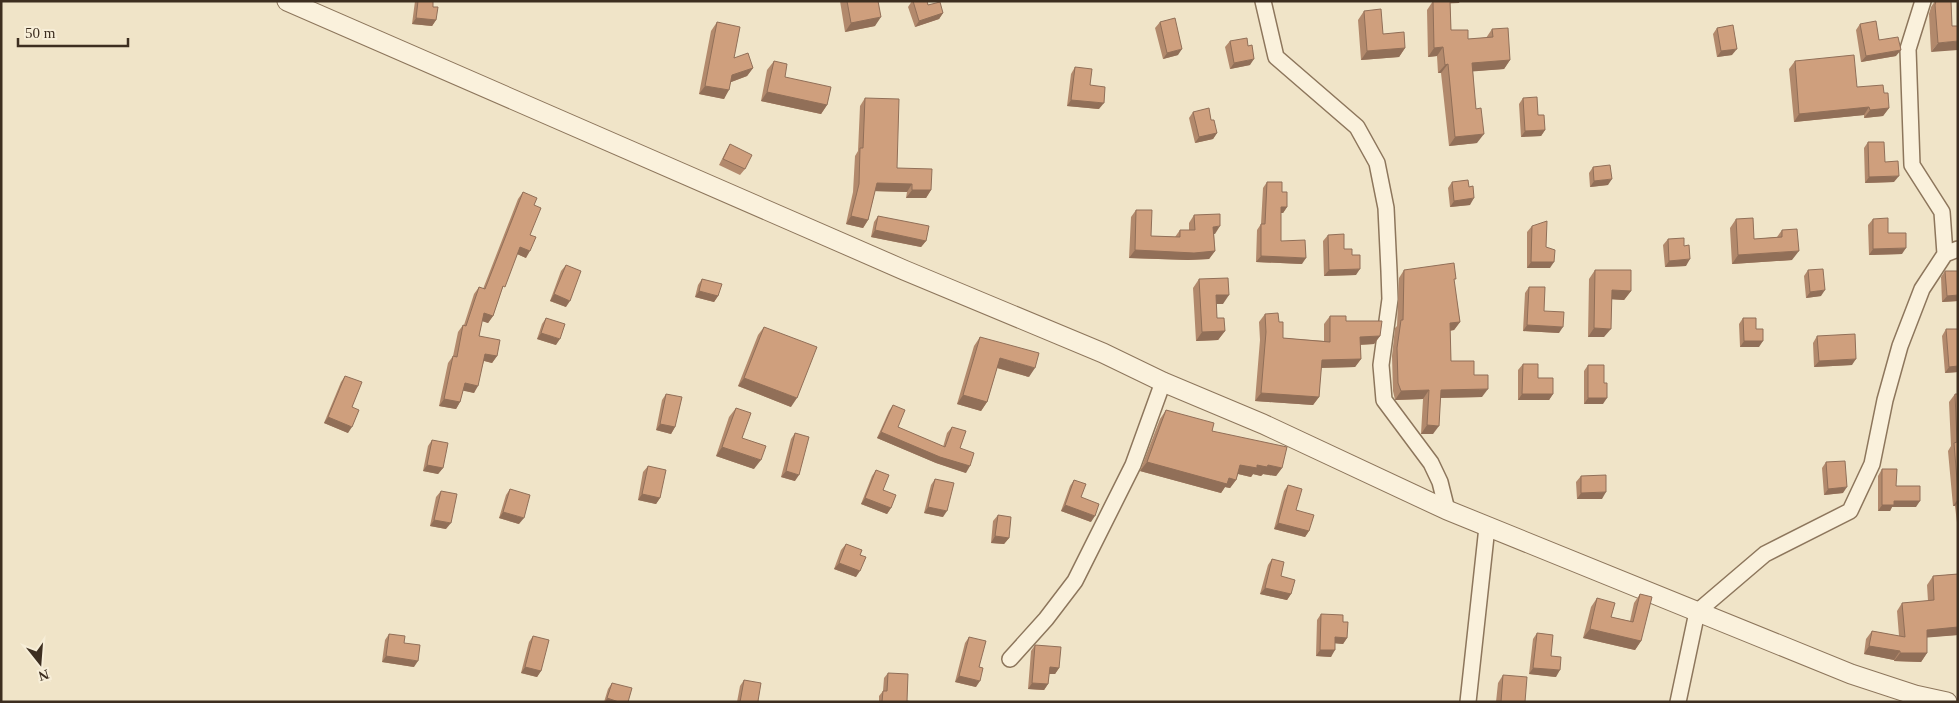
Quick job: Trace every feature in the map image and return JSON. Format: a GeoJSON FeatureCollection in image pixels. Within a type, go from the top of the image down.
{"type":"FeatureCollection","features":[{"type":"Feature","properties":{"kind":"street"},"geometry":{"type":"LineString","coordinates":[[286,1],[904,270],[1103,353],[1163,382],[1262,424],[1487,527],[1851,674],[1915,695],[1947,702]]}},
{"type":"Feature","properties":{"kind":"street"},"geometry":{"type":"LineString","coordinates":[[1263,1],[1276,57],[1357,127],[1377,164],[1386,208],[1390,298],[1382,365],[1384,400],[1431,463],[1440,482],[1447,510]]}},
{"type":"Feature","properties":{"kind":"street"},"geometry":{"type":"LineString","coordinates":[[1678,702],[1696,612],[1765,554],[1850,511],[1872,464],[1885,400],[1900,346],[1922,289],[1951,252],[1942,212],[1912,165],[1908,49],[1923,1]]}},
{"type":"Feature","properties":{"kind":"street"},"geometry":{"type":"LineString","coordinates":[[1010,658],[1046,619],[1075,581],[1132,465],[1163,382]]}},
{"type":"Feature","properties":{"kind":"street"},"geometry":{"type":"LineString","coordinates":[[1468,702],[1487,527]]}},
{"type":"Feature","properties":{"kind":"building"},"geometry":{"type":"Polygon","coordinates":[[[418,1],[433,1],[433,7],[438,7],[436,20],[416,18],[418,1]]]}},
{"type":"Feature","properties":{"kind":"building"},"geometry":{"type":"Polygon","coordinates":[[[847,1],[878,1],[881,17],[851,23],[847,1]]]}},
{"type":"Feature","properties":{"kind":"building"},"geometry":{"type":"Polygon","coordinates":[[[913,1],[927,1],[928,5],[940,2],[943,13],[919,21],[913,1]]]}},
{"type":"Feature","properties":{"kind":"building"},"geometry":{"type":"Polygon","coordinates":[[[1433,1],[1450,1],[1451,30],[1468,30],[1468,39],[1493,37],[1492,29],[1508,28],[1510,60],[1472,63],[1476,109],[1481,108],[1484,134],[1455,137],[1448,64],[1445,65],[1443,47],[1434,48],[1433,1]]]}},
{"type":"Feature","properties":{"kind":"building"},"geometry":{"type":"Polygon","coordinates":[[[1936,1],[1951,1],[1952,26],[1958,26],[1958,41],[1938,43],[1936,1]]]}},
{"type":"Feature","properties":{"kind":"building"},"geometry":{"type":"Polygon","coordinates":[[[1381,9],[1383,34],[1404,32],[1405,48],[1367,51],[1364,11],[1381,9]]]}},
{"type":"Feature","properties":{"kind":"building"},"geometry":{"type":"Polygon","coordinates":[[[1175,18],[1182,49],[1167,53],[1160,22],[1175,18]]]}},
{"type":"Feature","properties":{"kind":"building"},"geometry":{"type":"Polygon","coordinates":[[[1876,21],[1879,40],[1898,37],[1901,50],[1866,56],[1860,24],[1876,21]]]}},
{"type":"Feature","properties":{"kind":"building"},"geometry":{"type":"Polygon","coordinates":[[[717,22],[740,27],[734,58],[748,53],[753,68],[732,75],[729,90],[705,86],[717,22]]]}},
{"type":"Feature","properties":{"kind":"building"},"geometry":{"type":"Polygon","coordinates":[[[1733,25],[1737,49],[1721,51],[1717,28],[1733,25]]]}},
{"type":"Feature","properties":{"kind":"building"},"geometry":{"type":"Polygon","coordinates":[[[1247,38],[1248,46],[1252,45],[1254,59],[1234,63],[1230,41],[1247,38]]]}},
{"type":"Feature","properties":{"kind":"building"},"geometry":{"type":"Polygon","coordinates":[[[1854,55],[1857,87],[1883,85],[1884,93],[1888,93],[1889,108],[1870,110],[1869,107],[1799,114],[1795,61],[1854,55]]]}},
{"type":"Feature","properties":{"kind":"building"},"geometry":{"type":"Polygon","coordinates":[[[774,61],[787,64],[785,77],[831,87],[827,105],[767,92],[774,61]]]}},
{"type":"Feature","properties":{"kind":"building"},"geometry":{"type":"Polygon","coordinates":[[[1075,67],[1092,69],[1090,85],[1105,87],[1104,103],[1071,100],[1075,67]]]}},
{"type":"Feature","properties":{"kind":"building"},"geometry":{"type":"Polygon","coordinates":[[[1537,97],[1538,115],[1544,115],[1545,130],[1525,131],[1523,98],[1537,97]]]}},
{"type":"Feature","properties":{"kind":"building"},"geometry":{"type":"Polygon","coordinates":[[[865,98],[899,99],[897,168],[932,169],[931,190],[912,190],[912,184],[877,183],[868,220],[851,216],[859,184],[860,148],[863,148],[865,98]]]}},
{"type":"Feature","properties":{"kind":"building"},"geometry":{"type":"Polygon","coordinates":[[[1209,108],[1211,120],[1214,120],[1217,133],[1199,137],[1193,112],[1209,108]]]}},
{"type":"Feature","properties":{"kind":"building"},"geometry":{"type":"Polygon","coordinates":[[[1868,142],[1884,142],[1885,162],[1898,161],[1899,176],[1869,177],[1868,142]]]}},
{"type":"Feature","properties":{"kind":"building"},"geometry":{"type":"Polygon","coordinates":[[[730,144],[752,155],[745,169],[723,159],[730,144]]]}},
{"type":"Feature","properties":{"kind":"building"},"geometry":{"type":"Polygon","coordinates":[[[1610,165],[1612,179],[1594,181],[1593,167],[1610,165]]]}},
{"type":"Feature","properties":{"kind":"building"},"geometry":{"type":"Polygon","coordinates":[[[1468,180],[1469,187],[1473,186],[1474,198],[1454,201],[1452,182],[1468,180]]]}},
{"type":"Feature","properties":{"kind":"building"},"geometry":{"type":"Polygon","coordinates":[[[1267,182],[1282,182],[1282,192],[1287,192],[1287,207],[1281,207],[1281,241],[1305,240],[1306,258],[1261,256],[1261,224],[1265,224],[1267,182]]]}},
{"type":"Feature","properties":{"kind":"building"},"geometry":{"type":"Polygon","coordinates":[[[523,192],[537,198],[534,205],[541,208],[530,235],[536,237],[530,251],[520,247],[505,287],[503,286],[493,316],[484,313],[479,336],[500,340],[497,356],[485,354],[478,386],[465,383],[460,402],[444,399],[453,356],[457,357],[463,325],[466,326],[479,287],[485,289],[523,192]]]}},
{"type":"Feature","properties":{"kind":"building"},"geometry":{"type":"Polygon","coordinates":[[[1136,210],[1152,210],[1151,236],[1180,237],[1180,230],[1195,230],[1194,215],[1220,214],[1220,226],[1213,227],[1215,251],[1194,253],[1135,250],[1136,210]]]}},
{"type":"Feature","properties":{"kind":"building"},"geometry":{"type":"Polygon","coordinates":[[[878,216],[929,226],[926,241],[875,230],[878,216]]]}},
{"type":"Feature","properties":{"kind":"building"},"geometry":{"type":"Polygon","coordinates":[[[1753,218],[1754,239],[1782,237],[1782,230],[1797,229],[1799,251],[1738,255],[1736,219],[1753,218]]]}},
{"type":"Feature","properties":{"kind":"building"},"geometry":{"type":"Polygon","coordinates":[[[1888,218],[1888,233],[1906,233],[1906,248],[1873,249],[1873,219],[1888,218]]]}},
{"type":"Feature","properties":{"kind":"building"},"geometry":{"type":"Polygon","coordinates":[[[1547,221],[1546,247],[1555,250],[1554,262],[1531,262],[1532,226],[1547,221]]]}},
{"type":"Feature","properties":{"kind":"building"},"geometry":{"type":"Polygon","coordinates":[[[1344,234],[1344,249],[1352,249],[1352,255],[1360,255],[1360,269],[1329,270],[1328,235],[1344,234]]]}},
{"type":"Feature","properties":{"kind":"building"},"geometry":{"type":"Polygon","coordinates":[[[1684,238],[1684,246],[1689,245],[1690,259],[1669,261],[1668,239],[1684,238]]]}},
{"type":"Feature","properties":{"kind":"building"},"geometry":{"type":"Polygon","coordinates":[[[1454,263],[1456,279],[1454,279],[1460,322],[1450,323],[1451,361],[1474,361],[1474,375],[1488,375],[1488,389],[1441,390],[1439,426],[1427,425],[1429,390],[1401,391],[1398,383],[1397,348],[1401,320],[1403,320],[1404,270],[1454,263]]]}},
{"type":"Feature","properties":{"kind":"building"},"geometry":{"type":"Polygon","coordinates":[[[566,265],[581,271],[570,301],[554,294],[566,265]]]}},
{"type":"Feature","properties":{"kind":"building"},"geometry":{"type":"Polygon","coordinates":[[[1823,269],[1825,290],[1810,292],[1808,270],[1823,269]]]}},
{"type":"Feature","properties":{"kind":"building"},"geometry":{"type":"Polygon","coordinates":[[[1595,270],[1631,270],[1631,291],[1612,290],[1611,329],[1594,328],[1595,270]]]}},
{"type":"Feature","properties":{"kind":"building"},"geometry":{"type":"Polygon","coordinates":[[[1945,271],[1958,271],[1958,295],[1947,296],[1945,271]]]}},
{"type":"Feature","properties":{"kind":"building"},"geometry":{"type":"Polygon","coordinates":[[[1228,278],[1229,295],[1216,295],[1217,318],[1224,318],[1225,331],[1202,332],[1199,279],[1228,278]]]}},
{"type":"Feature","properties":{"kind":"building"},"geometry":{"type":"Polygon","coordinates":[[[702,279],[722,284],[718,296],[699,291],[702,279]]]}},
{"type":"Feature","properties":{"kind":"building"},"geometry":{"type":"Polygon","coordinates":[[[1529,287],[1545,287],[1544,311],[1564,312],[1563,327],[1527,325],[1529,287]]]}},
{"type":"Feature","properties":{"kind":"building"},"geometry":{"type":"Polygon","coordinates":[[[1278,313],[1279,322],[1283,322],[1283,338],[1330,342],[1330,316],[1346,316],[1346,321],[1382,321],[1380,336],[1360,337],[1361,359],[1322,360],[1319,397],[1261,393],[1266,332],[1265,314],[1278,313]]]}},
{"type":"Feature","properties":{"kind":"building"},"geometry":{"type":"Polygon","coordinates":[[[546,318],[565,324],[560,339],[541,333],[546,318]]]}},
{"type":"Feature","properties":{"kind":"building"},"geometry":{"type":"Polygon","coordinates":[[[1743,318],[1756,318],[1756,329],[1763,329],[1763,341],[1744,341],[1743,318]]]}},
{"type":"Feature","properties":{"kind":"building"},"geometry":{"type":"Polygon","coordinates":[[[764,327],[817,347],[797,398],[744,378],[764,327]]]}},
{"type":"Feature","properties":{"kind":"building"},"geometry":{"type":"Polygon","coordinates":[[[1946,329],[1958,329],[1958,366],[1949,367],[1946,329]]]}},
{"type":"Feature","properties":{"kind":"building"},"geometry":{"type":"Polygon","coordinates":[[[1855,334],[1856,359],[1819,361],[1817,336],[1855,334]]]}},
{"type":"Feature","properties":{"kind":"building"},"geometry":{"type":"Polygon","coordinates":[[[980,337],[1039,353],[1035,368],[1000,358],[987,402],[963,395],[980,337]]]}},
{"type":"Feature","properties":{"kind":"building"},"geometry":{"type":"Polygon","coordinates":[[[1523,364],[1538,364],[1538,378],[1553,378],[1553,394],[1522,394],[1523,364]]]}},
{"type":"Feature","properties":{"kind":"building"},"geometry":{"type":"Polygon","coordinates":[[[1588,365],[1604,365],[1604,383],[1607,383],[1607,398],[1588,398],[1588,365]]]}},
{"type":"Feature","properties":{"kind":"building"},"geometry":{"type":"Polygon","coordinates":[[[345,376],[362,382],[352,407],[359,410],[352,427],[328,417],[345,376]]]}},
{"type":"Feature","properties":{"kind":"building"},"geometry":{"type":"Polygon","coordinates":[[[666,394],[682,397],[675,427],[660,424],[666,394]]]}},
{"type":"Feature","properties":{"kind":"building"},"geometry":{"type":"Polygon","coordinates":[[[1955,394],[1958,394],[1958,493],[1954,443],[1957,442],[1955,394]]]}},
{"type":"Feature","properties":{"kind":"building"},"geometry":{"type":"Polygon","coordinates":[[[893,405],[905,410],[898,427],[945,447],[952,427],[966,431],[960,448],[974,453],[970,466],[940,457],[881,432],[893,405]]]}},
{"type":"Feature","properties":{"kind":"building"},"geometry":{"type":"Polygon","coordinates":[[[736,408],[751,413],[742,438],[766,446],[761,460],[722,447],[736,408]]]}},
{"type":"Feature","properties":{"kind":"building"},"geometry":{"type":"Polygon","coordinates":[[[1166,410],[1214,423],[1212,431],[1287,447],[1282,468],[1268,465],[1267,467],[1257,465],[1257,468],[1240,465],[1236,480],[1229,478],[1227,484],[1147,462],[1166,410]]]}},
{"type":"Feature","properties":{"kind":"building"},"geometry":{"type":"Polygon","coordinates":[[[795,433],[809,437],[799,475],[786,471],[795,433]]]}},
{"type":"Feature","properties":{"kind":"building"},"geometry":{"type":"Polygon","coordinates":[[[432,440],[448,443],[443,468],[427,465],[432,440]]]}},
{"type":"Feature","properties":{"kind":"building"},"geometry":{"type":"Polygon","coordinates":[[[1845,461],[1847,487],[1828,489],[1826,462],[1845,461]]]}},
{"type":"Feature","properties":{"kind":"building"},"geometry":{"type":"Polygon","coordinates":[[[648,466],[666,470],[660,498],[642,494],[648,466]]]}},
{"type":"Feature","properties":{"kind":"building"},"geometry":{"type":"Polygon","coordinates":[[[1882,469],[1897,469],[1896,486],[1920,486],[1920,501],[1894,501],[1894,505],[1882,505],[1882,469]]]}},
{"type":"Feature","properties":{"kind":"building"},"geometry":{"type":"Polygon","coordinates":[[[876,470],[889,475],[883,490],[896,495],[891,508],[865,498],[876,470]]]}},
{"type":"Feature","properties":{"kind":"building"},"geometry":{"type":"Polygon","coordinates":[[[1606,475],[1606,492],[1581,493],[1581,476],[1606,475]]]}},
{"type":"Feature","properties":{"kind":"building"},"geometry":{"type":"Polygon","coordinates":[[[935,479],[954,483],[947,511],[928,507],[935,479]]]}},
{"type":"Feature","properties":{"kind":"building"},"geometry":{"type":"Polygon","coordinates":[[[1074,480],[1086,484],[1081,497],[1099,504],[1095,516],[1065,505],[1074,480]]]}},
{"type":"Feature","properties":{"kind":"building"},"geometry":{"type":"Polygon","coordinates":[[[1288,485],[1302,489],[1296,510],[1314,515],[1309,531],[1278,523],[1288,485]]]}},
{"type":"Feature","properties":{"kind":"building"},"geometry":{"type":"Polygon","coordinates":[[[510,489],[530,495],[524,518],[503,512],[510,489]]]}},
{"type":"Feature","properties":{"kind":"building"},"geometry":{"type":"Polygon","coordinates":[[[441,491],[457,494],[451,523],[434,520],[441,491]]]}},
{"type":"Feature","properties":{"kind":"building"},"geometry":{"type":"Polygon","coordinates":[[[998,515],[1011,517],[1009,538],[995,536],[998,515]]]}},
{"type":"Feature","properties":{"kind":"building"},"geometry":{"type":"Polygon","coordinates":[[[846,544],[862,550],[860,555],[866,557],[860,571],[839,563],[846,544]]]}},
{"type":"Feature","properties":{"kind":"building"},"geometry":{"type":"Polygon","coordinates":[[[1272,559],[1284,562],[1281,576],[1295,580],[1291,594],[1265,588],[1272,559]]]}},
{"type":"Feature","properties":{"kind":"building"},"geometry":{"type":"Polygon","coordinates":[[[1958,574],[1958,627],[1927,630],[1927,653],[1900,653],[1900,651],[1869,646],[1872,631],[1905,637],[1902,603],[1934,600],[1933,576],[1958,574]]]}},
{"type":"Feature","properties":{"kind":"building"},"geometry":{"type":"Polygon","coordinates":[[[1640,594],[1652,597],[1641,641],[1590,629],[1597,598],[1615,603],[1611,617],[1633,622],[1640,594]]]}},
{"type":"Feature","properties":{"kind":"building"},"geometry":{"type":"Polygon","coordinates":[[[1321,614],[1343,615],[1343,622],[1348,622],[1347,638],[1335,637],[1335,650],[1320,650],[1321,614]]]}},
{"type":"Feature","properties":{"kind":"building"},"geometry":{"type":"Polygon","coordinates":[[[1537,633],[1553,635],[1551,656],[1561,657],[1560,670],[1533,668],[1537,633]]]}},
{"type":"Feature","properties":{"kind":"building"},"geometry":{"type":"Polygon","coordinates":[[[389,634],[405,636],[404,643],[420,645],[418,661],[386,656],[389,634]]]}},
{"type":"Feature","properties":{"kind":"building"},"geometry":{"type":"Polygon","coordinates":[[[533,636],[549,640],[541,671],[525,667],[533,636]]]}},
{"type":"Feature","properties":{"kind":"building"},"geometry":{"type":"Polygon","coordinates":[[[969,637],[986,641],[979,667],[983,668],[980,681],[959,676],[969,637]]]}},
{"type":"Feature","properties":{"kind":"building"},"geometry":{"type":"Polygon","coordinates":[[[1035,645],[1061,647],[1059,668],[1050,667],[1048,684],[1032,683],[1035,645]]]}},
{"type":"Feature","properties":{"kind":"building"},"geometry":{"type":"Polygon","coordinates":[[[888,673],[908,674],[907,701],[913,702],[882,702],[883,691],[887,691],[888,673]]]}},
{"type":"Feature","properties":{"kind":"building"},"geometry":{"type":"Polygon","coordinates":[[[1503,675],[1527,677],[1525,702],[1501,702],[1503,675]]]}},
{"type":"Feature","properties":{"kind":"building"},"geometry":{"type":"Polygon","coordinates":[[[744,680],[761,683],[758,701],[760,702],[740,702],[744,680]]]}},
{"type":"Feature","properties":{"kind":"building"},"geometry":{"type":"Polygon","coordinates":[[[612,683],[632,688],[628,702],[619,702],[607,698],[612,683]]]}}]}
